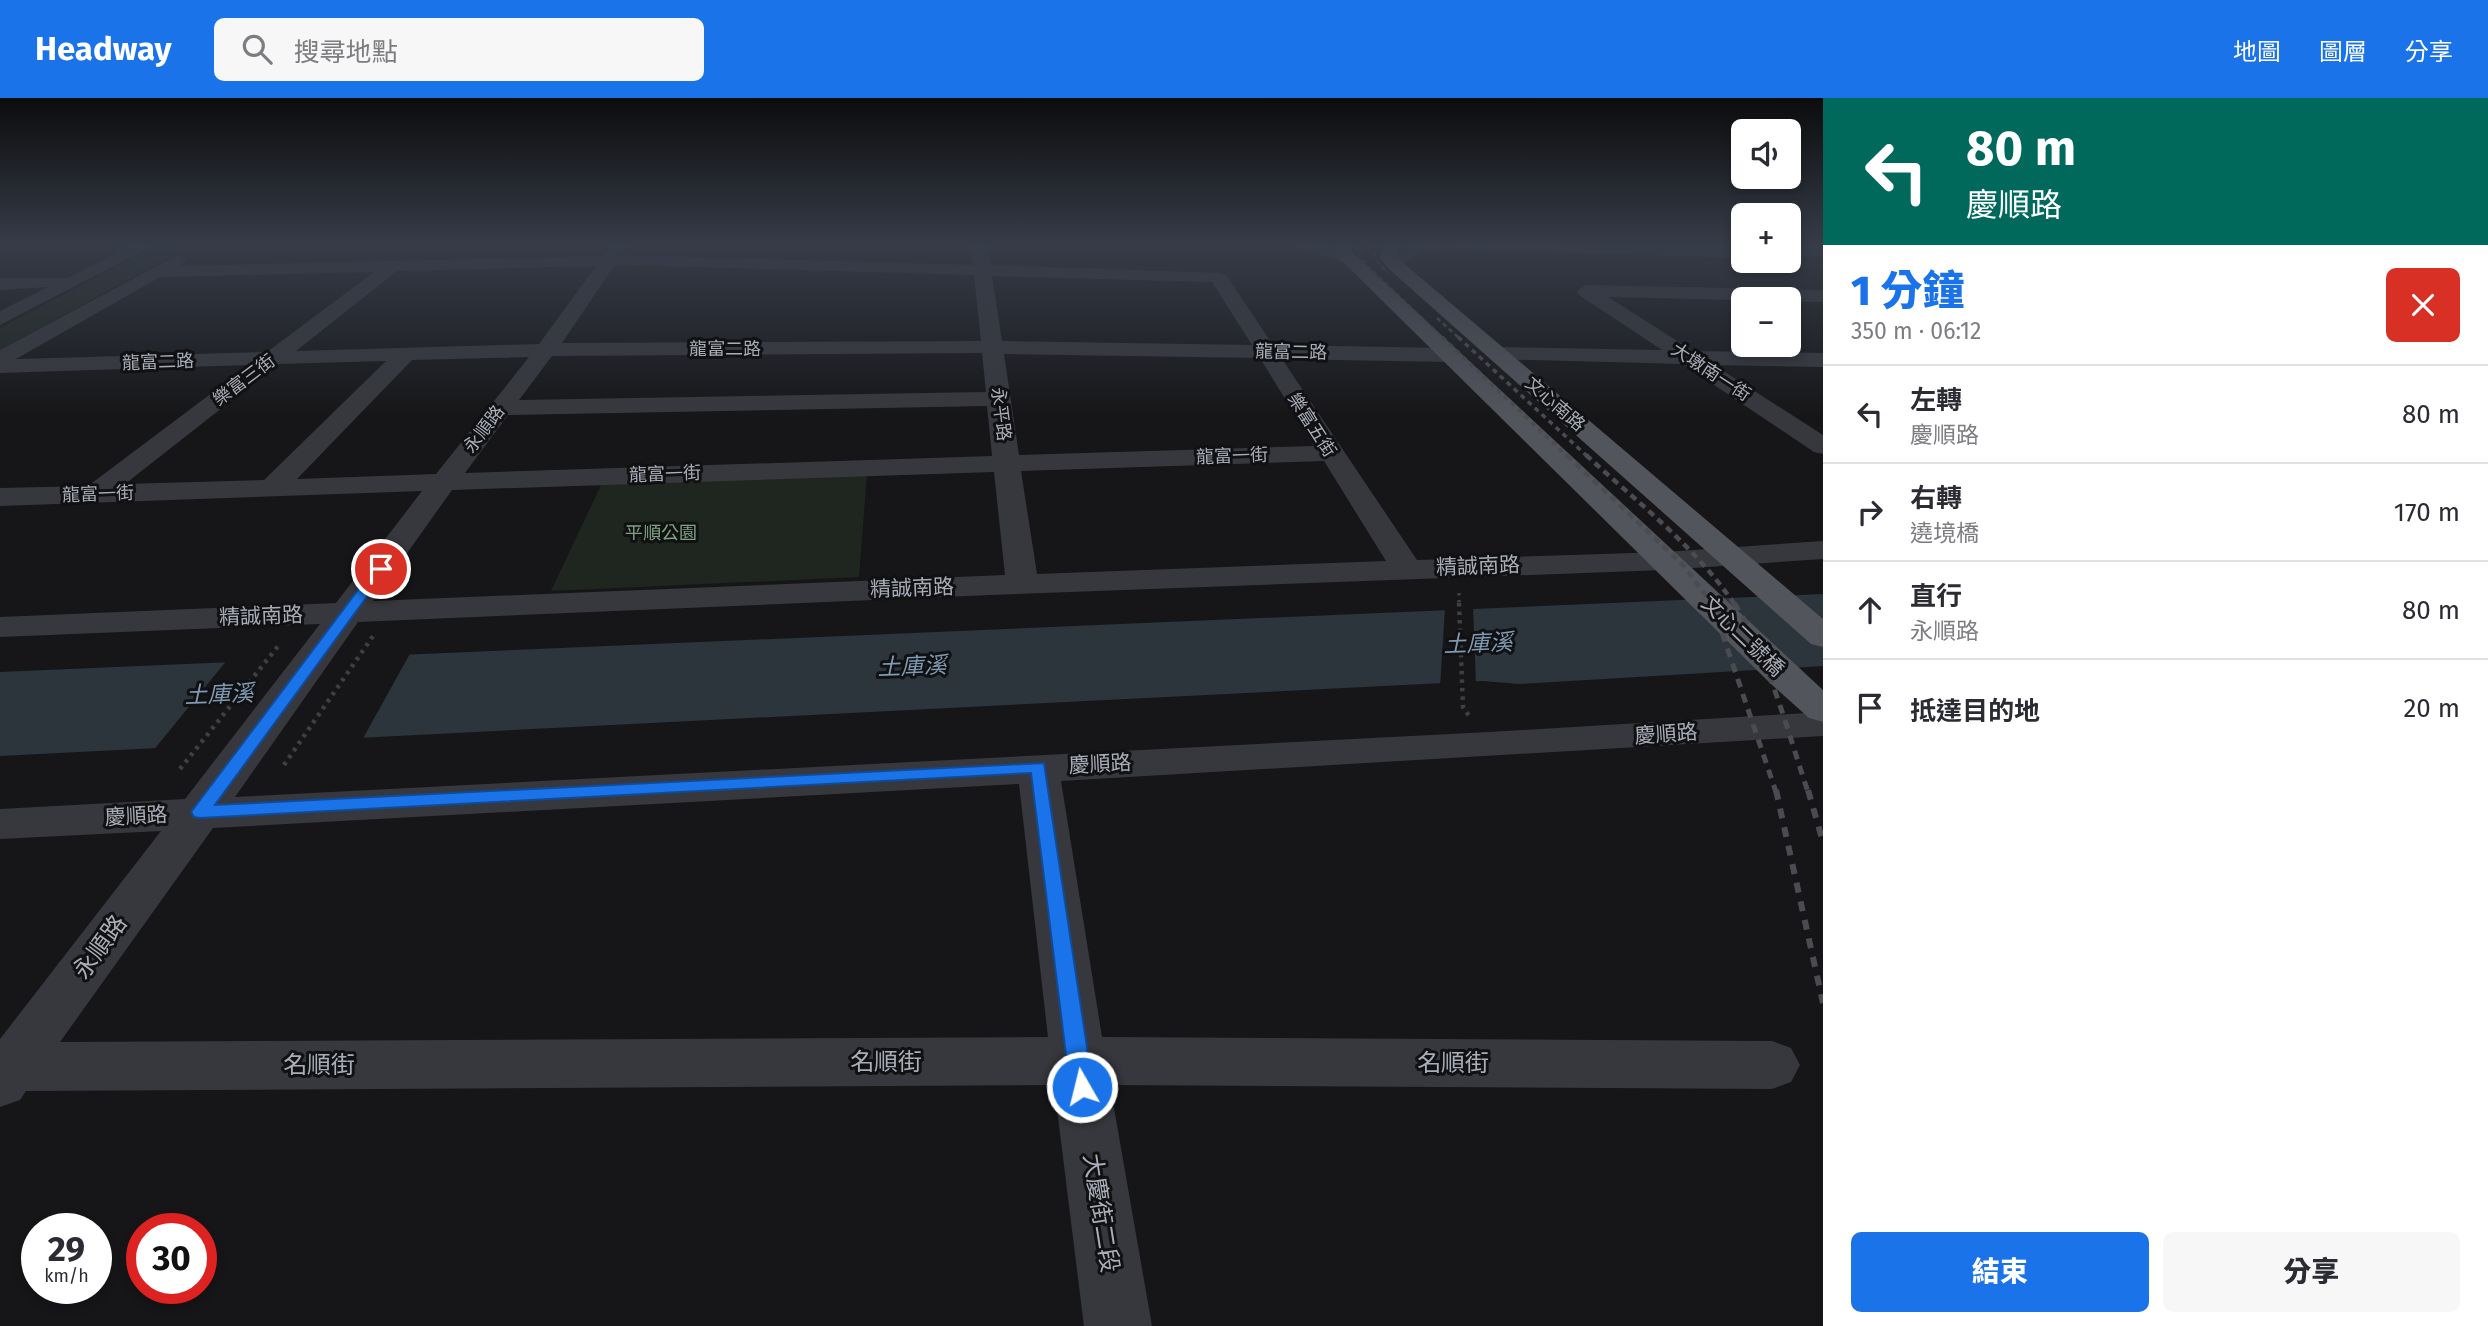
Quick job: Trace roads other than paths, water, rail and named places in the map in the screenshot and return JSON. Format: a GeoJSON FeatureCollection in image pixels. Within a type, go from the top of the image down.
{"type":"FeatureCollection","features":[{"type":"Feature","properties":{"kind":"main road","name":"文心南路"},"geometry":{"type":"LineString","coordinates":[[1397,302],[1664,561]]}},
{"type":"Feature","properties":{"kind":"main road","name":"文心南路"},"geometry":{"type":"LineString","coordinates":[[1443,302],[1732,558]]}},
{"type":"Feature","properties":{"kind":"main road"},"geometry":{"type":"LineString","coordinates":[[1732,558],[1823,637]]}},
{"type":"Feature","properties":{"kind":"main road","name":"文心二號橋"},"geometry":{"type":"LineString","coordinates":[[1664,561],[1784,677],[1823,710]]}},
{"type":"Feature","properties":{"kind":"street"},"geometry":{"type":"LineString","coordinates":[[0,320],[33,302]]}},
{"type":"Feature","properties":{"kind":"street"},"geometry":{"type":"LineString","coordinates":[[0,359],[102,302]]}},
{"type":"Feature","properties":{"kind":"street","name":"樂富三街"},"geometry":{"type":"LineString","coordinates":[[95,494],[346,302]]}},
{"type":"Feature","properties":{"kind":"street","name":"永順路"},"geometry":{"type":"LineString","coordinates":[[4,1071],[190,791],[361,624],[444,482],[579,302]]}},
{"type":"Feature","properties":{"kind":"street","name":"永平路"},"geometry":{"type":"LineString","coordinates":[[986,302],[1022,584]]}},
{"type":"Feature","properties":{"kind":"street","name":"樂富五街"},"geometry":{"type":"LineString","coordinates":[[1235,302],[1406,569]]}},
{"type":"Feature","properties":{"kind":"street","name":"大墩南一街"},"geometry":{"type":"LineString","coordinates":[[1604,302],[1823,446]]}},
{"type":"Feature","properties":{"kind":"street","name":"龍富二路"},"geometry":{"type":"LineString","coordinates":[[0,366],[543,350],[992,347],[1449,355]]}},
{"type":"Feature","properties":{"kind":"street"},"geometry":{"type":"LineString","coordinates":[[272,488],[406,354]]}},
{"type":"Feature","properties":{"kind":"street"},"geometry":{"type":"LineString","coordinates":[[1499,354],[1823,360]]}},
{"type":"Feature","properties":{"kind":"street"},"geometry":{"type":"LineString","coordinates":[[499,408],[1000,399]]}},
{"type":"Feature","properties":{"kind":"street","name":"龍富一街"},"geometry":{"type":"LineString","coordinates":[[0,497],[1330,453]]}},
{"type":"Feature","properties":{"kind":"street","name":"精誠南路"},"geometry":{"type":"LineString","coordinates":[[0,627],[361,624],[1022,584],[1664,561],[1732,558],[1761,552],[1823,550]]}},
{"type":"Feature","properties":{"kind":"street","name":"慶順路"},"geometry":{"type":"LineString","coordinates":[[0,824],[190,791],[1038,767],[1489,745],[1823,724]]}},
{"type":"Feature","properties":{"kind":"street","name":"大慶街二段"},"geometry":{"type":"LineString","coordinates":[[1038,767],[1118,1326]]}},
{"type":"Feature","properties":{"kind":"street","name":"名順街"},"geometry":{"type":"LineString","coordinates":[[4,1071],[1078,1061],[1772,1065]]}},
{"type":"Feature","properties":{"kind":"water","name":"土庫溪"},"geometry":{"type":"Polygon","coordinates":[[[1823,594],[1823,666],[1519,684],[1483,681],[0,756],[0,672],[1823,594]]]}},
{"type":"Feature","properties":{"kind":"railway"},"geometry":{"type":"LineString","coordinates":[[1405,302],[1444,339]]}},
{"type":"Feature","properties":{"kind":"railway"},"geometry":{"type":"LineString","coordinates":[[1437,318],[1460,339]]}},
{"type":"Feature","properties":{"kind":"railway"},"geometry":{"type":"LineString","coordinates":[[1442,337],[1568,457]]}},
{"type":"Feature","properties":{"kind":"railway"},"geometry":{"type":"LineString","coordinates":[[1458,337],[1588,457]]}},
{"type":"Feature","properties":{"kind":"railway"},"geometry":{"type":"LineString","coordinates":[[1567,455],[1683,565],[1712,604]]}},
{"type":"Feature","properties":{"kind":"railway"},"geometry":{"type":"LineString","coordinates":[[1586,455],[1684,544],[1735,605]]}},
{"type":"Feature","properties":{"kind":"railway"},"geometry":{"type":"LineString","coordinates":[[1734,603],[1767,670],[1808,792]]}},
{"type":"Feature","properties":{"kind":"railway"},"geometry":{"type":"LineString","coordinates":[[1712,604],[1776,792]]}},
{"type":"Feature","properties":{"kind":"railway"},"geometry":{"type":"LineString","coordinates":[[1776,790],[1823,1003]]}},
{"type":"Feature","properties":{"kind":"railway"},"geometry":{"type":"LineString","coordinates":[[1808,790],[1823,842]]}},
{"type":"Feature","properties":{"kind":"park label","name":"平順公園"},"geometry":{"type":"Point","coordinates":[661,533]}}]}
